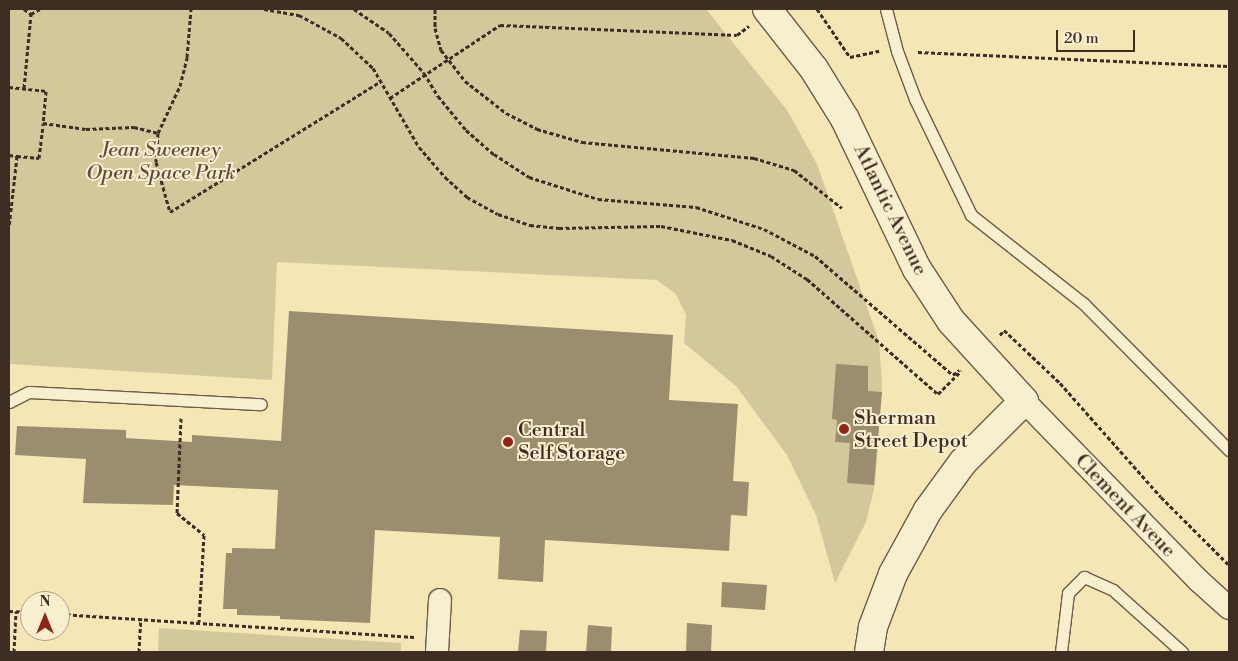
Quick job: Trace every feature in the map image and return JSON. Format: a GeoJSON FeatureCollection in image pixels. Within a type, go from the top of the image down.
{"type":"FeatureCollection","features":[{"type":"Feature","properties":{"kind":"street","name":"Atlantic Avenue"},"geometry":{"type":"LineString","coordinates":[[767,9],[814,69],[845,119],[917,269],[951,321],[1024,401]]}},
{"type":"Feature","properties":{"kind":"street","name":"Clement Aveue"},"geometry":{"type":"LineString","coordinates":[[1024,401],[1198,580],[1229,608]]}},
{"type":"Feature","properties":{"kind":"street"},"geometry":{"type":"LineString","coordinates":[[869,652],[873,627],[893,574],[928,510],[963,462],[1024,401]]}},
{"type":"Feature","properties":{"kind":"street"},"geometry":{"type":"LineString","coordinates":[[437,646],[440,600]]}},
{"type":"Feature","properties":{"kind":"lane"},"geometry":{"type":"LineString","coordinates":[[886,9],[896,51],[915,99],[971,216],[1082,303],[1229,450]]}},
{"type":"Feature","properties":{"kind":"lane"},"geometry":{"type":"LineString","coordinates":[[9,402],[30,392],[260,404]]}},
{"type":"Feature","properties":{"kind":"lane"},"geometry":{"type":"LineString","coordinates":[[1061,652],[1068,593],[1084,577],[1113,590],[1182,652]]}},
{"type":"Feature","properties":{"kind":"path"},"geometry":{"type":"LineString","coordinates":[[24,9],[31,14]]}},
{"type":"Feature","properties":{"kind":"path"},"geometry":{"type":"LineString","coordinates":[[31,14],[40,9]]}},
{"type":"Feature","properties":{"kind":"path"},"geometry":{"type":"LineString","coordinates":[[191,9],[187,58],[180,86],[158,132],[156,162],[170,212],[381,82]]}},
{"type":"Feature","properties":{"kind":"path"},"geometry":{"type":"LineString","coordinates":[[264,9],[299,15],[341,38],[373,68],[419,147],[445,178],[467,197],[498,214],[530,225],[559,228],[661,226],[732,240],[771,256],[807,279],[938,394],[1004,330],[1060,383],[1161,497],[1229,565]]}},
{"type":"Feature","properties":{"kind":"path"},"geometry":{"type":"LineString","coordinates":[[354,9],[389,34],[424,73],[438,96],[466,130],[494,154],[529,177],[598,199],[696,207],[764,228],[816,256],[953,375],[980,354]]}},
{"type":"Feature","properties":{"kind":"path"},"geometry":{"type":"LineString","coordinates":[[435,9],[435,28],[448,59],[472,86],[506,113],[537,129],[582,142],[754,158],[794,170],[842,208]]}},
{"type":"Feature","properties":{"kind":"path"},"geometry":{"type":"LineString","coordinates":[[817,9],[850,57],[871,51],[896,51],[1229,66]]}},
{"type":"Feature","properties":{"kind":"path"},"geometry":{"type":"LineString","coordinates":[[24,88],[31,14]]}},
{"type":"Feature","properties":{"kind":"path"},"geometry":{"type":"LineString","coordinates":[[390,98],[424,73],[500,25],[737,35],[746,29]]}},
{"type":"Feature","properties":{"kind":"path"},"geometry":{"type":"LineString","coordinates":[[9,87],[46,91],[39,158],[9,155]]}},
{"type":"Feature","properties":{"kind":"path"},"geometry":{"type":"LineString","coordinates":[[43,123],[86,129],[134,127],[158,132]]}},
{"type":"Feature","properties":{"kind":"path"},"geometry":{"type":"LineString","coordinates":[[9,226],[17,156]]}},
{"type":"Feature","properties":{"kind":"path"},"geometry":{"type":"LineString","coordinates":[[182,400],[177,513],[204,535],[199,622]]}},
{"type":"Feature","properties":{"kind":"path"},"geometry":{"type":"LineString","coordinates":[[9,611],[20,611]]}},
{"type":"Feature","properties":{"kind":"path"},"geometry":{"type":"LineString","coordinates":[[14,652],[16,611]]}},
{"type":"Feature","properties":{"kind":"path"},"geometry":{"type":"LineString","coordinates":[[70,614],[199,622],[437,646]]}},
{"type":"Feature","properties":{"kind":"path"},"geometry":{"type":"LineString","coordinates":[[139,652],[141,618]]}},
{"type":"Feature","properties":{"kind":"green space","name":"Jean Sweeney Open Space Park"},"geometry":{"type":"Polygon","coordinates":[[[9,9],[706,9],[787,110],[817,164],[879,341],[882,384],[875,485],[866,522],[835,583],[816,515],[787,455],[736,386],[684,343],[686,315],[676,294],[657,280],[277,262],[272,380],[9,364],[9,9]]]}},
{"type":"Feature","properties":{"kind":"green space"},"geometry":{"type":"Polygon","coordinates":[[[159,628],[401,643],[401,652],[158,652],[159,628]]]}},
{"type":"Feature","properties":{"kind":"building","name":"Central Self Storage"},"geometry":{"type":"Polygon","coordinates":[[[289,311],[673,335],[669,400],[738,404],[733,481],[749,482],[747,516],[731,515],[729,551],[545,540],[543,582],[498,579],[500,537],[375,530],[370,623],[280,619],[280,616],[237,615],[237,609],[223,609],[226,553],[232,553],[232,548],[275,549],[278,490],[174,485],[173,505],[83,503],[86,459],[15,455],[17,426],[126,430],[126,438],[192,442],[192,435],[281,441],[289,311]]]}},
{"type":"Feature","properties":{"kind":"building","name":"Sherman Street Depot"},"geometry":{"type":"Polygon","coordinates":[[[836,364],[868,366],[868,391],[882,392],[874,485],[847,483],[850,443],[835,442],[837,420],[832,419],[836,364]]]}},
{"type":"Feature","properties":{"kind":"building"},"geometry":{"type":"Polygon","coordinates":[[[722,582],[767,585],[765,610],[721,607],[722,582]]]}},
{"type":"Feature","properties":{"kind":"building"},"geometry":{"type":"Polygon","coordinates":[[[687,623],[712,625],[711,652],[686,652],[687,623]]]}},
{"type":"Feature","properties":{"kind":"building"},"geometry":{"type":"Polygon","coordinates":[[[588,625],[612,627],[611,652],[586,652],[588,625]]]}},
{"type":"Feature","properties":{"kind":"building"},"geometry":{"type":"Polygon","coordinates":[[[520,630],[547,631],[546,652],[518,652],[520,630]]]}},
{"type":"Feature","properties":{"kind":"place","name":"Sherman Street Depot"},"geometry":{"type":"Point","coordinates":[844,429]}},
{"type":"Feature","properties":{"kind":"place","name":"Central Self Storage"},"geometry":{"type":"Point","coordinates":[508,442]}}]}
